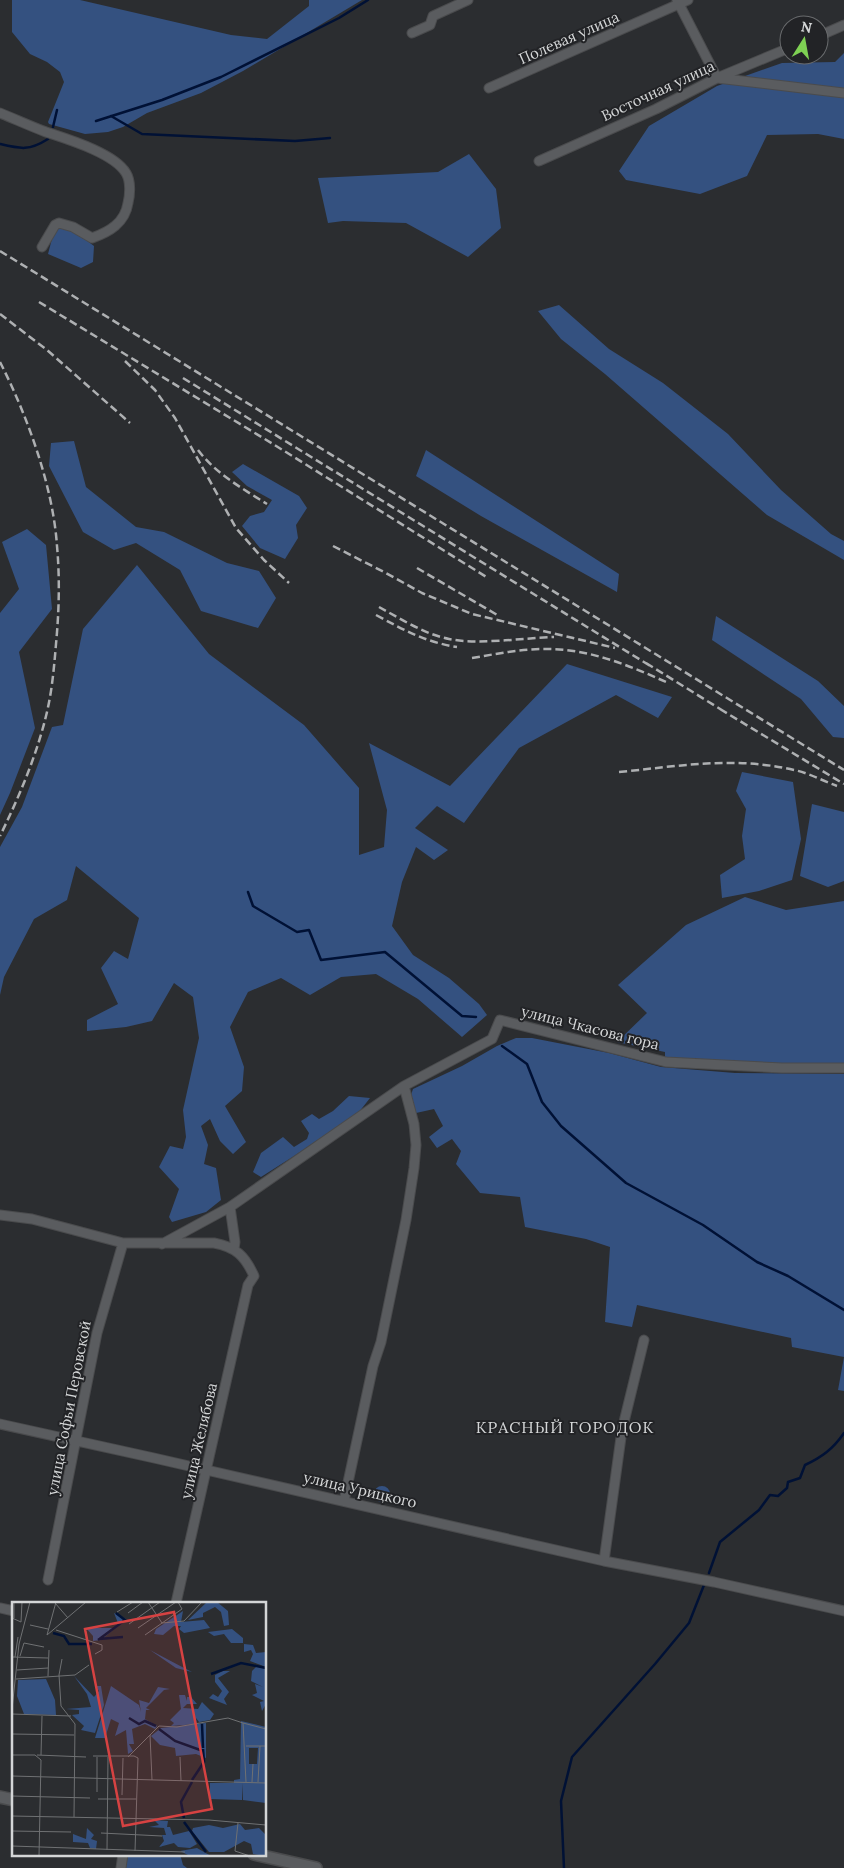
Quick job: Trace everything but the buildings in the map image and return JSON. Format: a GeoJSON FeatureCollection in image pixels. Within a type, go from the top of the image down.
{"type":"FeatureCollection","features":[{"type":"Feature","properties":{"kind":"street"},"geometry":{"type":"LineString","coordinates":[[412,33],[430,25],[432,16],[468,0]]}},
{"type":"Feature","properties":{"kind":"street","name":"Полевая улица"},"geometry":{"type":"LineString","coordinates":[[488,88],[678,2],[688,0]]}},
{"type":"Feature","properties":{"kind":"street"},"geometry":{"type":"LineString","coordinates":[[678,2],[717,78],[844,93]]}},
{"type":"Feature","properties":{"kind":"street"},"geometry":{"type":"LineString","coordinates":[[829,32],[844,25]]}},
{"type":"Feature","properties":{"kind":"street","name":"Восточная улица"},"geometry":{"type":"LineString","coordinates":[[540,161],[656,110],[717,78],[779,52]]}},
{"type":"Feature","properties":{"kind":"street"},"geometry":{"type":"LineString","coordinates":[[0,113],[45,132],[70,139],[109,158],[126,174],[129,187],[128,205],[119,223],[108,233],[92,238],[72,227],[59,223],[55,225],[42,247]]}},
{"type":"Feature","properties":{"kind":"street","name":"улица Чкасова гора"},"geometry":{"type":"LineString","coordinates":[[162,1244],[230,1207],[404,1086],[492,1039],[500,1020],[666,1062],[782,1068],[844,1068]]}},
{"type":"Feature","properties":{"kind":"street"},"geometry":{"type":"LineString","coordinates":[[344,1501],[373,1366],[381,1342],[406,1220],[414,1168],[414,1124],[404,1086]]}},
{"type":"Feature","properties":{"kind":"street"},"geometry":{"type":"LineString","coordinates":[[0,1215],[32,1219],[123,1243],[214,1243],[234,1249],[235,1242],[230,1207]]}},
{"type":"Feature","properties":{"kind":"street","name":"улица Софьи Перовской"},"geometry":{"type":"LineString","coordinates":[[48,1580],[77,1442],[97,1333],[123,1243]]}},
{"type":"Feature","properties":{"kind":"street","name":"улица Желябова"},"geometry":{"type":"LineString","coordinates":[[176,1602],[248,1285],[254,1276],[249,1266],[234,1249]]}},
{"type":"Feature","properties":{"kind":"street"},"geometry":{"type":"LineString","coordinates":[[604,1561],[622,1430],[644,1340]]}},
{"type":"Feature","properties":{"kind":"street","name":"улица Урицкого"},"geometry":{"type":"LineString","coordinates":[[0,1424],[604,1561],[714,1582],[844,1611]]}},
{"type":"Feature","properties":{"kind":"street"},"geometry":{"type":"LineString","coordinates":[[263,1856],[316,1868]]}},
{"type":"Feature","properties":{"kind":"shaded area"},"geometry":{"type":"Polygon","coordinates":[[[12,0],[80,0],[231,35],[267,39],[309,6],[309,0],[362,0],[243,71],[201,93],[147,113],[123,127],[108,132],[85,134],[49,124],[48,122],[64,82],[60,72],[47,62],[30,54],[12,32],[12,0]]]}},
{"type":"Feature","properties":{"kind":"shaded area"},"geometry":{"type":"Polygon","coordinates":[[[844,53],[844,139],[818,134],[767,135],[747,176],[700,194],[626,180],[619,171],[649,126],[717,86],[779,64],[829,65],[829,62],[835,62],[844,53]]]}},
{"type":"Feature","properties":{"kind":"shaded area"},"geometry":{"type":"Polygon","coordinates":[[[469,154],[496,189],[501,228],[468,257],[406,223],[343,221],[328,223],[318,178],[438,172],[469,154]]]}},
{"type":"Feature","properties":{"kind":"shaded area"},"geometry":{"type":"Polygon","coordinates":[[[59,226],[78,234],[94,246],[93,262],[81,268],[48,254],[53,235],[59,226]]]}},
{"type":"Feature","properties":{"kind":"shaded area"},"geometry":{"type":"Polygon","coordinates":[[[559,305],[609,349],[663,383],[728,434],[781,490],[831,534],[844,541],[844,560],[767,515],[605,374],[561,339],[538,311],[559,305]]]}},
{"type":"Feature","properties":{"kind":"shaded area"},"geometry":{"type":"Polygon","coordinates":[[[74,441],[86,487],[136,527],[164,532],[227,563],[259,571],[276,598],[258,628],[201,611],[180,570],[136,543],[114,550],[83,532],[49,466],[51,443],[74,441]]]}},
{"type":"Feature","properties":{"kind":"shaded area"},"geometry":{"type":"Polygon","coordinates":[[[426,450],[619,574],[617,592],[481,516],[416,476],[426,450]]]}},
{"type":"Feature","properties":{"kind":"shaded area"},"geometry":{"type":"Polygon","coordinates":[[[243,464],[299,496],[307,508],[296,525],[298,538],[285,559],[260,548],[242,526],[250,516],[264,512],[272,500],[247,486],[232,472],[243,464]]]}},
{"type":"Feature","properties":{"kind":"shaded area"},"geometry":{"type":"Polygon","coordinates":[[[27,529],[46,545],[52,609],[19,652],[35,728],[0,815],[0,613],[19,589],[2,542],[27,529]]]}},
{"type":"Feature","properties":{"kind":"shaded area"},"geometry":{"type":"Polygon","coordinates":[[[137,565],[209,654],[304,725],[359,788],[359,855],[384,847],[387,810],[369,743],[450,786],[567,664],[672,697],[658,718],[616,695],[519,748],[464,823],[437,806],[415,828],[448,850],[434,860],[416,847],[402,882],[392,926],[413,955],[449,978],[479,1004],[487,1015],[462,1037],[418,999],[376,974],[341,977],[310,995],[281,978],[248,992],[230,1027],[244,1067],[242,1091],[225,1106],[246,1142],[233,1154],[220,1141],[210,1119],[201,1126],[208,1145],[204,1164],[216,1168],[221,1200],[206,1212],[172,1222],[169,1217],[179,1189],[159,1167],[170,1146],[183,1149],[186,1137],[183,1110],[199,1038],[193,997],[174,983],[152,1021],[126,1027],[87,1031],[87,1020],[118,1004],[101,968],[114,951],[128,959],[139,918],[76,866],[67,900],[34,919],[4,977],[0,995],[0,847],[22,807],[52,727],[63,725],[83,629],[137,565]]]}},
{"type":"Feature","properties":{"kind":"shaded area"},"geometry":{"type":"Polygon","coordinates":[[[716,616],[818,681],[844,706],[844,738],[833,737],[801,699],[712,640],[716,616]]]}},
{"type":"Feature","properties":{"kind":"shaded area"},"geometry":{"type":"Polygon","coordinates":[[[742,772],[793,782],[801,839],[792,880],[759,891],[722,898],[720,875],[745,859],[742,836],[746,809],[736,791],[742,772]]]}},
{"type":"Feature","properties":{"kind":"shaded area"},"geometry":{"type":"Polygon","coordinates":[[[812,804],[844,812],[844,881],[828,887],[800,876],[812,804]]]}},
{"type":"Feature","properties":{"kind":"shaded area"},"geometry":{"type":"Polygon","coordinates":[[[745,897],[786,910],[844,901],[844,1064],[754,1064],[687,1060],[665,1057],[665,1052],[617,1042],[647,1013],[618,985],[686,925],[745,897]]]}},
{"type":"Feature","properties":{"kind":"shaded area"},"geometry":{"type":"Polygon","coordinates":[[[516,1038],[532,1038],[609,1053],[661,1067],[735,1073],[844,1074],[844,1357],[792,1347],[791,1338],[637,1305],[632,1327],[605,1322],[610,1247],[586,1239],[525,1227],[520,1197],[480,1193],[456,1164],[461,1151],[452,1139],[437,1148],[429,1137],[443,1126],[434,1109],[416,1113],[411,1095],[413,1089],[516,1038]]]}},
{"type":"Feature","properties":{"kind":"shaded area"},"geometry":{"type":"Polygon","coordinates":[[[349,1096],[370,1098],[359,1112],[261,1177],[253,1172],[261,1153],[283,1137],[294,1147],[307,1139],[309,1133],[301,1121],[312,1114],[319,1119],[333,1111],[349,1096]]]}},
{"type":"Feature","properties":{"kind":"shaded area"},"geometry":{"type":"Polygon","coordinates":[[[844,1357],[844,1391],[838,1390],[844,1357]]]}},
{"type":"Feature","properties":{"kind":"shaded area"},"geometry":{"type":"Polygon","coordinates":[[[382,1486],[388,1488],[390,1494],[388,1500],[382,1502],[376,1500],[374,1494],[376,1488],[382,1486]]]}},
{"type":"Feature","properties":{"kind":"shaded area"},"geometry":{"type":"Polygon","coordinates":[[[127,1856],[181,1856],[183,1865],[187,1868],[125,1868],[127,1856]]]}},
{"type":"Feature","properties":{"kind":"waterway"},"geometry":{"type":"LineString","coordinates":[[96,121],[162,100],[221,77],[339,18],[368,0]]}},
{"type":"Feature","properties":{"kind":"waterway"},"geometry":{"type":"LineString","coordinates":[[53,127],[57,110]]}},
{"type":"Feature","properties":{"kind":"waterway"},"geometry":{"type":"LineString","coordinates":[[111,116],[142,134],[295,141],[330,138]]}},
{"type":"Feature","properties":{"kind":"waterway"},"geometry":{"type":"LineString","coordinates":[[0,144],[25,148],[35,146],[48,139]]}},
{"type":"Feature","properties":{"kind":"waterway"},"geometry":{"type":"LineString","coordinates":[[248,892],[253,906],[297,932],[309,930],[321,960],[385,952],[462,1016],[476,1017]]}},
{"type":"Feature","properties":{"kind":"waterway"},"geometry":{"type":"LineString","coordinates":[[502,1046],[527,1064],[542,1102],[561,1126],[626,1183],[703,1225],[757,1262],[788,1276],[844,1310]]}},
{"type":"Feature","properties":{"kind":"waterway"},"geometry":{"type":"LineString","coordinates":[[709,1573],[720,1542],[759,1510],[770,1495],[778,1496],[787,1488],[788,1482],[800,1478],[805,1465],[827,1452],[844,1433]]}},
{"type":"Feature","properties":{"kind":"waterway"},"geometry":{"type":"LineString","coordinates":[[564,1868],[561,1801],[572,1757],[689,1623],[704,1585]]}},
{"type":"Feature","properties":{"kind":"railway"},"geometry":{"type":"LineString","coordinates":[[0,251],[844,770]]}},
{"type":"Feature","properties":{"kind":"railway"},"geometry":{"type":"LineString","coordinates":[[39,302],[273,444],[488,578]]}},
{"type":"Feature","properties":{"kind":"railway"},"geometry":{"type":"LineString","coordinates":[[0,314],[47,350],[130,423]]}},
{"type":"Feature","properties":{"kind":"railway"},"geometry":{"type":"LineString","coordinates":[[125,361],[155,390],[175,418],[236,528],[264,560],[289,583]]}},
{"type":"Feature","properties":{"kind":"railway"},"geometry":{"type":"LineString","coordinates":[[0,362],[29,428],[44,475],[55,523],[59,583],[54,662],[46,716],[26,777],[0,836]]}},
{"type":"Feature","properties":{"kind":"railway"},"geometry":{"type":"LineString","coordinates":[[183,378],[652,667]]}},
{"type":"Feature","properties":{"kind":"railway"},"geometry":{"type":"LineString","coordinates":[[198,450],[221,473],[267,504]]}},
{"type":"Feature","properties":{"kind":"railway"},"geometry":{"type":"LineString","coordinates":[[333,546],[422,593],[472,614],[615,648]]}},
{"type":"Feature","properties":{"kind":"railway"},"geometry":{"type":"LineString","coordinates":[[417,568],[499,616]]}},
{"type":"Feature","properties":{"kind":"railway"},"geometry":{"type":"LineString","coordinates":[[379,607],[422,630],[449,639],[487,641],[554,637]]}},
{"type":"Feature","properties":{"kind":"railway"},"geometry":{"type":"LineString","coordinates":[[376,615],[425,639],[457,647]]}},
{"type":"Feature","properties":{"kind":"railway"},"geometry":{"type":"LineString","coordinates":[[472,658],[535,649],[560,649],[607,659],[666,682]]}},
{"type":"Feature","properties":{"kind":"railway"},"geometry":{"type":"LineString","coordinates":[[646,663],[725,712]]}},
{"type":"Feature","properties":{"kind":"railway"},"geometry":{"type":"LineString","coordinates":[[720,709],[844,784]]}},
{"type":"Feature","properties":{"kind":"railway"},"geometry":{"type":"LineString","coordinates":[[619,772],[685,765],[750,764],[800,771],[837,786]]}},
{"type":"Feature","properties":{"kind":"district","name":"КРАСНЫЙ ГОРОДОК"},"geometry":{"type":"Point","coordinates":[565,1427]}}]}
